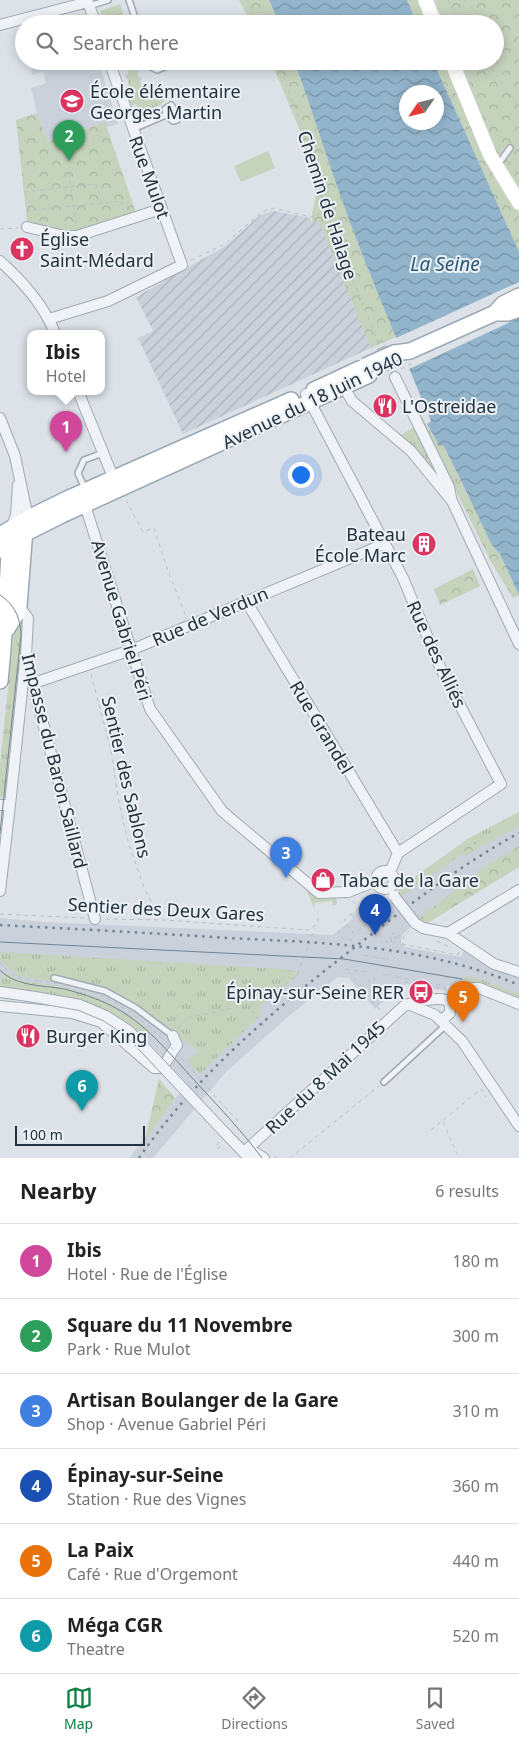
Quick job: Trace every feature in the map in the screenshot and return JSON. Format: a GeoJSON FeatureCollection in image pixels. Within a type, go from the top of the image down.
{"type":"FeatureCollection","features":[{"type":"Feature","properties":{"kind":"main road"},"geometry":{"type":"LineString","coordinates":[[495,312],[503,304],[519,296]]}},
{"type":"Feature","properties":{"kind":"main road"},"geometry":{"type":"LineString","coordinates":[[495,312],[508,313],[519,309]]}},
{"type":"Feature","properties":{"kind":"main road","name":"Avenue du 18 Juin 1940"},"geometry":{"type":"LineString","coordinates":[[9,539],[28,518],[84,496],[120,490],[367,371],[394,353],[410,351],[495,312]]}},
{"type":"Feature","properties":{"kind":"main road","name":"Avenue du 18 Juin 1940"},"geometry":{"type":"LineString","coordinates":[[9,539],[84,496]]}},
{"type":"Feature","properties":{"kind":"main road"},"geometry":{"type":"LineString","coordinates":[[0,681],[2,648],[7,629],[19,606],[9,539]]}},
{"type":"Feature","properties":{"kind":"main road"},"geometry":{"type":"LineString","coordinates":[[7,629],[5,612],[9,539]]}},
{"type":"Feature","properties":{"kind":"street"},"geometry":{"type":"LineString","coordinates":[[425,0],[431,15]]}},
{"type":"Feature","properties":{"kind":"street"},"geometry":{"type":"LineString","coordinates":[[42,15],[88,3],[93,15]]}},
{"type":"Feature","properties":{"kind":"street"},"geometry":{"type":"LineString","coordinates":[[0,26],[15,22]]}},
{"type":"Feature","properties":{"kind":"street","name":"Rue Mulot"},"geometry":{"type":"LineString","coordinates":[[112,70],[182,265]]}},
{"type":"Feature","properties":{"kind":"street"},"geometry":{"type":"LineString","coordinates":[[455,70],[497,166],[519,203]]}},
{"type":"Feature","properties":{"kind":"street"},"geometry":{"type":"LineString","coordinates":[[26,227],[64,236],[77,236],[161,209]]}},
{"type":"Feature","properties":{"kind":"street"},"geometry":{"type":"LineString","coordinates":[[0,262],[26,285],[49,319],[53,330]]}},
{"type":"Feature","properties":{"kind":"street"},"geometry":{"type":"LineString","coordinates":[[49,319],[108,301],[182,265]]}},
{"type":"Feature","properties":{"kind":"street"},"geometry":{"type":"LineString","coordinates":[[395,377],[449,487],[452,501],[474,552],[519,644]]}},
{"type":"Feature","properties":{"kind":"street"},"geometry":{"type":"LineString","coordinates":[[341,383],[352,401],[411,451],[452,501]]}},
{"type":"Feature","properties":{"kind":"street"},"geometry":{"type":"LineString","coordinates":[[80,395],[120,490]]}},
{"type":"Feature","properties":{"kind":"street","name":"Rue des Alliés"},"geometry":{"type":"LineString","coordinates":[[308,398],[403,578],[440,668],[501,784],[398,853]]}},
{"type":"Feature","properties":{"kind":"street"},"geometry":{"type":"LineString","coordinates":[[0,418],[9,436],[28,518]]}},
{"type":"Feature","properties":{"kind":"street"},"geometry":{"type":"LineString","coordinates":[[9,539],[16,515],[19,476]]}},
{"type":"Feature","properties":{"kind":"street","name":"Avenue Gabriel Péri"},"geometry":{"type":"LineString","coordinates":[[84,496],[150,709],[222,811],[319,893],[348,892],[376,881],[380,872],[390,872]]}},
{"type":"Feature","properties":{"kind":"street","name":"Rue de Verdun"},"geometry":{"type":"LineString","coordinates":[[34,683],[131,650],[384,544]]}},
{"type":"Feature","properties":{"kind":"street","name":"Rue Grandel"},"geometry":{"type":"LineString","coordinates":[[246,601],[398,853]]}},
{"type":"Feature","properties":{"kind":"street","name":"Impasse du Baron Saillard"},"geometry":{"type":"LineString","coordinates":[[19,606],[28,618],[26,656],[95,919]]}},
{"type":"Feature","properties":{"kind":"street"},"geometry":{"type":"LineString","coordinates":[[0,891],[5,805],[26,656]]}},
{"type":"Feature","properties":{"kind":"street"},"geometry":{"type":"LineString","coordinates":[[392,892],[394,877],[390,872],[398,853]]}},
{"type":"Feature","properties":{"kind":"street"},"geometry":{"type":"LineString","coordinates":[[376,881],[380,887],[392,892],[415,923],[423,928],[448,933],[494,964],[519,972]]}},
{"type":"Feature","properties":{"kind":"street"},"geometry":{"type":"LineString","coordinates":[[448,933],[519,890]]}},
{"type":"Feature","properties":{"kind":"street"},"geometry":{"type":"LineString","coordinates":[[450,1002],[460,994],[480,988],[519,1004]]}},
{"type":"Feature","properties":{"kind":"street"},"geometry":{"type":"LineString","coordinates":[[0,992],[80,1005],[106,1016],[129,1031],[224,1136],[247,1155],[251,1150],[272,1158]]}},
{"type":"Feature","properties":{"kind":"street"},"geometry":{"type":"LineString","coordinates":[[408,1004],[422,1000],[440,999],[450,1002]]}},
{"type":"Feature","properties":{"kind":"street"},"geometry":{"type":"LineString","coordinates":[[444,1023],[452,1006],[450,1002]]}},
{"type":"Feature","properties":{"kind":"street"},"geometry":{"type":"LineString","coordinates":[[408,1004],[427,1011],[444,1023],[474,1057],[519,1126]]}},
{"type":"Feature","properties":{"kind":"street","name":"Rue du 8 Mai 1945"},"geometry":{"type":"LineString","coordinates":[[247,1155],[338,1064],[408,1004]]}},
{"type":"Feature","properties":{"kind":"street"},"geometry":{"type":"LineString","coordinates":[[0,1006],[72,1012],[101,1022],[154,1068],[162,1068],[177,1045],[174,1036]]}},
{"type":"Feature","properties":{"kind":"lane"},"geometry":{"type":"LineString","coordinates":[[88,3],[108,0]]}},
{"type":"Feature","properties":{"kind":"lane"},"geometry":{"type":"LineString","coordinates":[[129,0],[134,15]]}},
{"type":"Feature","properties":{"kind":"lane"},"geometry":{"type":"LineString","coordinates":[[171,105],[175,108],[178,115],[177,120],[173,121],[166,115],[167,106],[171,105]]}},
{"type":"Feature","properties":{"kind":"lane"},"geometry":{"type":"LineString","coordinates":[[133,129],[166,115]]}},
{"type":"Feature","properties":{"kind":"lane"},"geometry":{"type":"LineString","coordinates":[[497,166],[510,148]]}},
{"type":"Feature","properties":{"kind":"lane"},"geometry":{"type":"LineString","coordinates":[[84,496],[78,473],[84,460],[103,452]]}},
{"type":"Feature","properties":{"kind":"lane"},"geometry":{"type":"LineString","coordinates":[[54,978],[105,991],[136,1008],[174,1036]]}},
{"type":"Feature","properties":{"kind":"lane"},"geometry":{"type":"LineString","coordinates":[[384,1082],[444,1023]]}},
{"type":"Feature","properties":{"kind":"path"},"geometry":{"type":"LineString","coordinates":[[247,0],[255,15]]}},
{"type":"Feature","properties":{"kind":"path"},"geometry":{"type":"LineString","coordinates":[[448,0],[457,15]]}},
{"type":"Feature","properties":{"kind":"path"},"geometry":{"type":"LineString","coordinates":[[464,0],[480,15]]}},
{"type":"Feature","properties":{"kind":"path"},"geometry":{"type":"LineString","coordinates":[[504,41],[519,60]]}},
{"type":"Feature","properties":{"kind":"path"},"geometry":{"type":"LineString","coordinates":[[120,93],[128,70]]}},
{"type":"Feature","properties":{"kind":"path"},"geometry":{"type":"LineString","coordinates":[[138,70],[145,91],[172,98],[175,108]]}},
{"type":"Feature","properties":{"kind":"path","name":"Chemin de Halage"},"geometry":{"type":"LineString","coordinates":[[280,70],[303,128],[327,212],[362,306],[381,347]]}},
{"type":"Feature","properties":{"kind":"path"},"geometry":{"type":"LineString","coordinates":[[493,70],[519,108]]}},
{"type":"Feature","properties":{"kind":"path"},"geometry":{"type":"LineString","coordinates":[[69,173],[77,236]]}},
{"type":"Feature","properties":{"kind":"path"},"geometry":{"type":"LineString","coordinates":[[24,192],[96,184],[102,203]]}},
{"type":"Feature","properties":{"kind":"path"},"geometry":{"type":"LineString","coordinates":[[26,211],[121,201],[128,220]]}},
{"type":"Feature","properties":{"kind":"path"},"geometry":{"type":"LineString","coordinates":[[182,265],[225,244],[262,212],[274,208],[312,217],[327,212]]}},
{"type":"Feature","properties":{"kind":"path"},"geometry":{"type":"LineString","coordinates":[[0,229],[26,227]]}},
{"type":"Feature","properties":{"kind":"path"},"geometry":{"type":"LineString","coordinates":[[120,490],[143,532],[154,528],[168,571],[190,626]]}},
{"type":"Feature","properties":{"kind":"path","name":"Sentier des Sablons"},"geometry":{"type":"LineString","coordinates":[[90,663],[95,693],[111,750],[128,845],[145,890],[162,920]]}},
{"type":"Feature","properties":{"kind":"path"},"geometry":{"type":"LineString","coordinates":[[348,892],[360,909]]}},
{"type":"Feature","properties":{"kind":"path"},"geometry":{"type":"LineString","coordinates":[[375,898],[386,910],[354,934],[344,920],[375,898],[392,892]]}},
{"type":"Feature","properties":{"kind":"path"},"geometry":{"type":"LineString","coordinates":[[174,1036],[186,1018],[252,1004],[296,978],[316,926],[318,913]]}},
{"type":"Feature","properties":{"kind":"path","name":"Sentier des Deux Gares"},"geometry":{"type":"LineString","coordinates":[[0,914],[162,920],[308,930],[316,926]]}},
{"type":"Feature","properties":{"kind":"path"},"geometry":{"type":"LineString","coordinates":[[370,922],[385,941],[394,943],[396,936]]}},
{"type":"Feature","properties":{"kind":"path"},"geometry":{"type":"LineString","coordinates":[[348,926],[338,933],[342,938],[352,940]]}},
{"type":"Feature","properties":{"kind":"path"},"geometry":{"type":"LineString","coordinates":[[408,932],[402,946],[458,954],[459,951],[435,940]]}},
{"type":"Feature","properties":{"kind":"path"},"geometry":{"type":"LineString","coordinates":[[390,941],[392,934],[399,934],[398,942]]}},
{"type":"Feature","properties":{"kind":"path"},"geometry":{"type":"LineString","coordinates":[[364,955],[387,959]]}},
{"type":"Feature","properties":{"kind":"path"},"geometry":{"type":"LineString","coordinates":[[0,962],[5,968],[21,979],[38,981]]}},
{"type":"Feature","properties":{"kind":"path"},"geometry":{"type":"LineString","coordinates":[[0,974],[5,968]]}},
{"type":"Feature","properties":{"kind":"path"},"geometry":{"type":"LineString","coordinates":[[346,969],[366,972],[366,970]]}},
{"type":"Feature","properties":{"kind":"path"},"geometry":{"type":"LineString","coordinates":[[349,972],[364,988]]}},
{"type":"Feature","properties":{"kind":"path"},"geometry":{"type":"LineString","coordinates":[[383,974],[387,975]]}},
{"type":"Feature","properties":{"kind":"path"},"geometry":{"type":"LineString","coordinates":[[369,983],[370,975]]}},
{"type":"Feature","properties":{"kind":"path"},"geometry":{"type":"LineString","coordinates":[[374,981],[375,975]]}},
{"type":"Feature","properties":{"kind":"path"},"geometry":{"type":"LineString","coordinates":[[397,976],[445,986],[444,989],[406,982],[401,985],[396,981],[397,976]]}},
{"type":"Feature","properties":{"kind":"path"},"geometry":{"type":"LineString","coordinates":[[381,992],[391,1004]]}},
{"type":"Feature","properties":{"kind":"path"},"geometry":{"type":"LineString","coordinates":[[371,1001],[386,1015]]}},
{"type":"Feature","properties":{"kind":"path"},"geometry":{"type":"LineString","coordinates":[[243,1007],[254,1013],[264,1026]]}},
{"type":"Feature","properties":{"kind":"path"},"geometry":{"type":"LineString","coordinates":[[290,1158],[384,1082]]}},
{"type":"Feature","properties":{"kind":"path"},"geometry":{"type":"LineString","coordinates":[[431,1130],[481,1089],[486,1097]]}},
{"type":"Feature","properties":{"kind":"path"},"geometry":{"type":"LineString","coordinates":[[443,1121],[459,1158]]}},
{"type":"Feature","properties":{"kind":"path"},"geometry":{"type":"LineString","coordinates":[[220,1146],[218,1149],[216,1147],[224,1136]]}},
{"type":"Feature","properties":{"kind":"shaded area","name":"École élémentaire Georges Martin"},"geometry":{"type":"Polygon","coordinates":[[[32,70],[101,70],[118,124],[107,127],[104,122],[48,142],[37,113],[31,88],[46,83],[43,72],[32,75],[32,70]]]}},
{"type":"Feature","properties":{"kind":"shaded area"},"geometry":{"type":"Polygon","coordinates":[[[274,211],[310,218],[312,223],[319,221],[371,348],[183,434],[138,338],[153,331],[136,297],[227,245],[260,215],[274,211]]]}},
{"type":"Feature","properties":{"kind":"shaded area"},"geometry":{"type":"Polygon","coordinates":[[[519,818],[519,851],[412,926],[402,935],[401,942],[405,947],[461,957],[464,950],[493,967],[519,976],[519,1000],[477,985],[461,988],[447,985],[446,991],[407,984],[399,987],[375,1009],[349,978],[338,977],[289,1016],[226,1072],[153,1158],[129,1158],[187,1083],[145,1039],[110,1014],[10,988],[0,982],[0,918],[44,922],[332,935],[353,919],[351,915],[367,904],[369,906],[379,898],[385,905],[462,850],[519,818]]]}},
{"type":"Feature","properties":{"kind":"green space"},"geometry":{"type":"Polygon","coordinates":[[[239,0],[269,0],[276,15],[247,15],[239,0]]]}},
{"type":"Feature","properties":{"kind":"green space"},"geometry":{"type":"Polygon","coordinates":[[[407,0],[420,0],[426,15],[413,15],[407,0]]]}},
{"type":"Feature","properties":{"kind":"green space"},"geometry":{"type":"Polygon","coordinates":[[[434,0],[519,0],[519,188],[494,150],[463,70],[504,70],[504,15],[440,15],[434,0]]]}},
{"type":"Feature","properties":{"kind":"green space"},"geometry":{"type":"Polygon","coordinates":[[[120,4],[124,15],[101,15],[100,11],[120,4]]]}},
{"type":"Feature","properties":{"kind":"green space"},"geometry":{"type":"Polygon","coordinates":[[[129,70],[136,70],[144,92],[166,99],[160,105],[141,112],[136,104],[130,106],[124,92],[129,86],[127,77],[129,70]]]}},
{"type":"Feature","properties":{"kind":"green space"},"geometry":{"type":"Polygon","coordinates":[[[275,70],[297,70],[396,337],[371,348],[319,222],[312,223],[312,213],[316,197],[302,136],[275,70]]]}},
{"type":"Feature","properties":{"kind":"green space"},"geometry":{"type":"Polygon","coordinates":[[[437,70],[450,70],[509,195],[519,211],[519,253],[437,70]]]}},
{"type":"Feature","properties":{"kind":"green space"},"geometry":{"type":"Polygon","coordinates":[[[37,113],[48,142],[105,122],[136,213],[70,234],[27,221],[16,120],[37,113]]]}},
{"type":"Feature","properties":{"kind":"green space"},"geometry":{"type":"Polygon","coordinates":[[[268,151],[275,168],[241,182],[234,166],[268,151]]]}},
{"type":"Feature","properties":{"kind":"green space"},"geometry":{"type":"Polygon","coordinates":[[[406,391],[439,445],[444,445],[467,495],[458,495],[429,441],[406,391]]]}},
{"type":"Feature","properties":{"kind":"green space"},"geometry":{"type":"Polygon","coordinates":[[[416,426],[439,478],[399,436],[416,426]]]}},
{"type":"Feature","properties":{"kind":"green space"},"geometry":{"type":"Polygon","coordinates":[[[458,495],[467,495],[475,507],[492,545],[500,554],[519,595],[513,598],[490,560],[458,495]]]}},
{"type":"Feature","properties":{"kind":"green space"},"geometry":{"type":"Polygon","coordinates":[[[473,569],[480,586],[440,605],[434,589],[473,569]]]}},
{"type":"Feature","properties":{"kind":"green space"},"geometry":{"type":"Polygon","coordinates":[[[21,615],[23,631],[6,796],[0,798],[0,764],[14,632],[21,615]]]}},
{"type":"Feature","properties":{"kind":"green space"},"geometry":{"type":"Polygon","coordinates":[[[519,812],[519,826],[478,848],[469,838],[519,812]]]}},
{"type":"Feature","properties":{"kind":"green space"},"geometry":{"type":"Polygon","coordinates":[[[469,838],[478,848],[466,856],[463,853],[400,898],[398,889],[469,838]]]}},
{"type":"Feature","properties":{"kind":"green space"},"geometry":{"type":"Polygon","coordinates":[[[519,846],[519,867],[426,924],[417,919],[477,874],[476,872],[519,846]]]}},
{"type":"Feature","properties":{"kind":"green space"},"geometry":{"type":"Polygon","coordinates":[[[306,889],[322,899],[336,897],[337,904],[333,906],[332,901],[315,903],[314,908],[306,889]]]}},
{"type":"Feature","properties":{"kind":"green space"},"geometry":{"type":"Polygon","coordinates":[[[0,952],[280,969],[302,972],[260,1006],[261,1015],[200,1074],[187,1061],[198,1051],[155,1017],[86,987],[18,976],[0,960],[0,952]]]}},
{"type":"Feature","properties":{"kind":"green space"},"geometry":{"type":"Polygon","coordinates":[[[6,973],[26,981],[62,987],[87,994],[121,1010],[152,1032],[145,1041],[81,1001],[0,988],[0,981],[6,973]]]}},
{"type":"Feature","properties":{"kind":"green space"},"geometry":{"type":"Polygon","coordinates":[[[465,976],[480,979],[519,994],[519,1000],[477,985],[461,988],[465,976]]]}},
{"type":"Feature","properties":{"kind":"green space"},"geometry":{"type":"Polygon","coordinates":[[[159,1079],[175,1098],[144,1142],[146,1135],[159,1079]]]}},
{"type":"Feature","properties":{"kind":"water"},"geometry":{"type":"Polygon","coordinates":[[[269,0],[407,0],[413,15],[276,15],[269,0]]]}},
{"type":"Feature","properties":{"kind":"water","name":"La Seine"},"geometry":{"type":"Polygon","coordinates":[[[297,70],[437,70],[444,85],[399,85],[399,130],[444,130],[444,85],[519,252],[519,595],[500,554],[492,545],[444,446],[439,445],[427,424],[431,421],[357,241],[297,70]]]}},
{"type":"Feature","properties":{"kind":"pier"},"geometry":{"type":"Polygon","coordinates":[[[519,282],[519,318],[407,370],[394,339],[519,282]]]}},
{"type":"Feature","properties":{"kind":"tunnel"},"geometry":{"type":"LineString","coordinates":[[381,347],[395,377]]}},
{"type":"Feature","properties":{"kind":"tram line"},"geometry":{"type":"LineString","coordinates":[[0,595],[16,612],[21,635],[0,833]]}},
{"type":"Feature","properties":{"kind":"tram line"},"geometry":{"type":"LineString","coordinates":[[0,942],[344,959],[462,979]]}},
{"type":"Feature","properties":{"kind":"tram line"},"geometry":{"type":"LineString","coordinates":[[0,970],[14,980],[82,994],[123,1012],[166,1049],[229,1118],[262,1158]]}},
{"type":"Feature","properties":{"kind":"railway"},"geometry":{"type":"LineString","coordinates":[[139,1158],[186,1098],[212,1070],[295,995],[455,872],[519,833]]}},
{"type":"Feature","properties":{"kind":"railway"},"geometry":{"type":"LineString","coordinates":[[0,925],[303,942],[376,948],[447,961],[519,985]]}},
{"type":"Feature","properties":{"kind":"place","name":"École élémentaire Georges Martin"},"geometry":{"type":"Point","coordinates":[72,101]}},
{"type":"Feature","properties":{"kind":"place","name":"Square du 11 Novembre"},"geometry":{"type":"Point","coordinates":[69,161]}},
{"type":"Feature","properties":{"kind":"place","name":"Église Saint-Médard"},"geometry":{"type":"Point","coordinates":[22,249]}},
{"type":"Feature","properties":{"kind":"place","name":"L'Ostreidae"},"geometry":{"type":"Point","coordinates":[385,406]}},
{"type":"Feature","properties":{"kind":"place","name":"Ibis"},"geometry":{"type":"Point","coordinates":[66,452]}},
{"type":"Feature","properties":{"kind":"place","name":"Bateau École Marc"},"geometry":{"type":"Point","coordinates":[424,544]}},
{"type":"Feature","properties":{"kind":"place","name":"Artisan Boulanger de la Gare"},"geometry":{"type":"Point","coordinates":[286,878]}},
{"type":"Feature","properties":{"kind":"place","name":"Tabac de la Gare"},"geometry":{"type":"Point","coordinates":[323,880]}},
{"type":"Feature","properties":{"kind":"place","name":"Épinay-sur-Seine"},"geometry":{"type":"Point","coordinates":[375,935]}},
{"type":"Feature","properties":{"kind":"place","name":"Épinay-sur-Seine RER"},"geometry":{"type":"Point","coordinates":[421,992]}},
{"type":"Feature","properties":{"kind":"place","name":"La Paix"},"geometry":{"type":"Point","coordinates":[463,1022]}},
{"type":"Feature","properties":{"kind":"place","name":"Burger King"},"geometry":{"type":"Point","coordinates":[28,1036]}},
{"type":"Feature","properties":{"kind":"place","name":"Méga CGR"},"geometry":{"type":"Point","coordinates":[82,1111]}}]}
